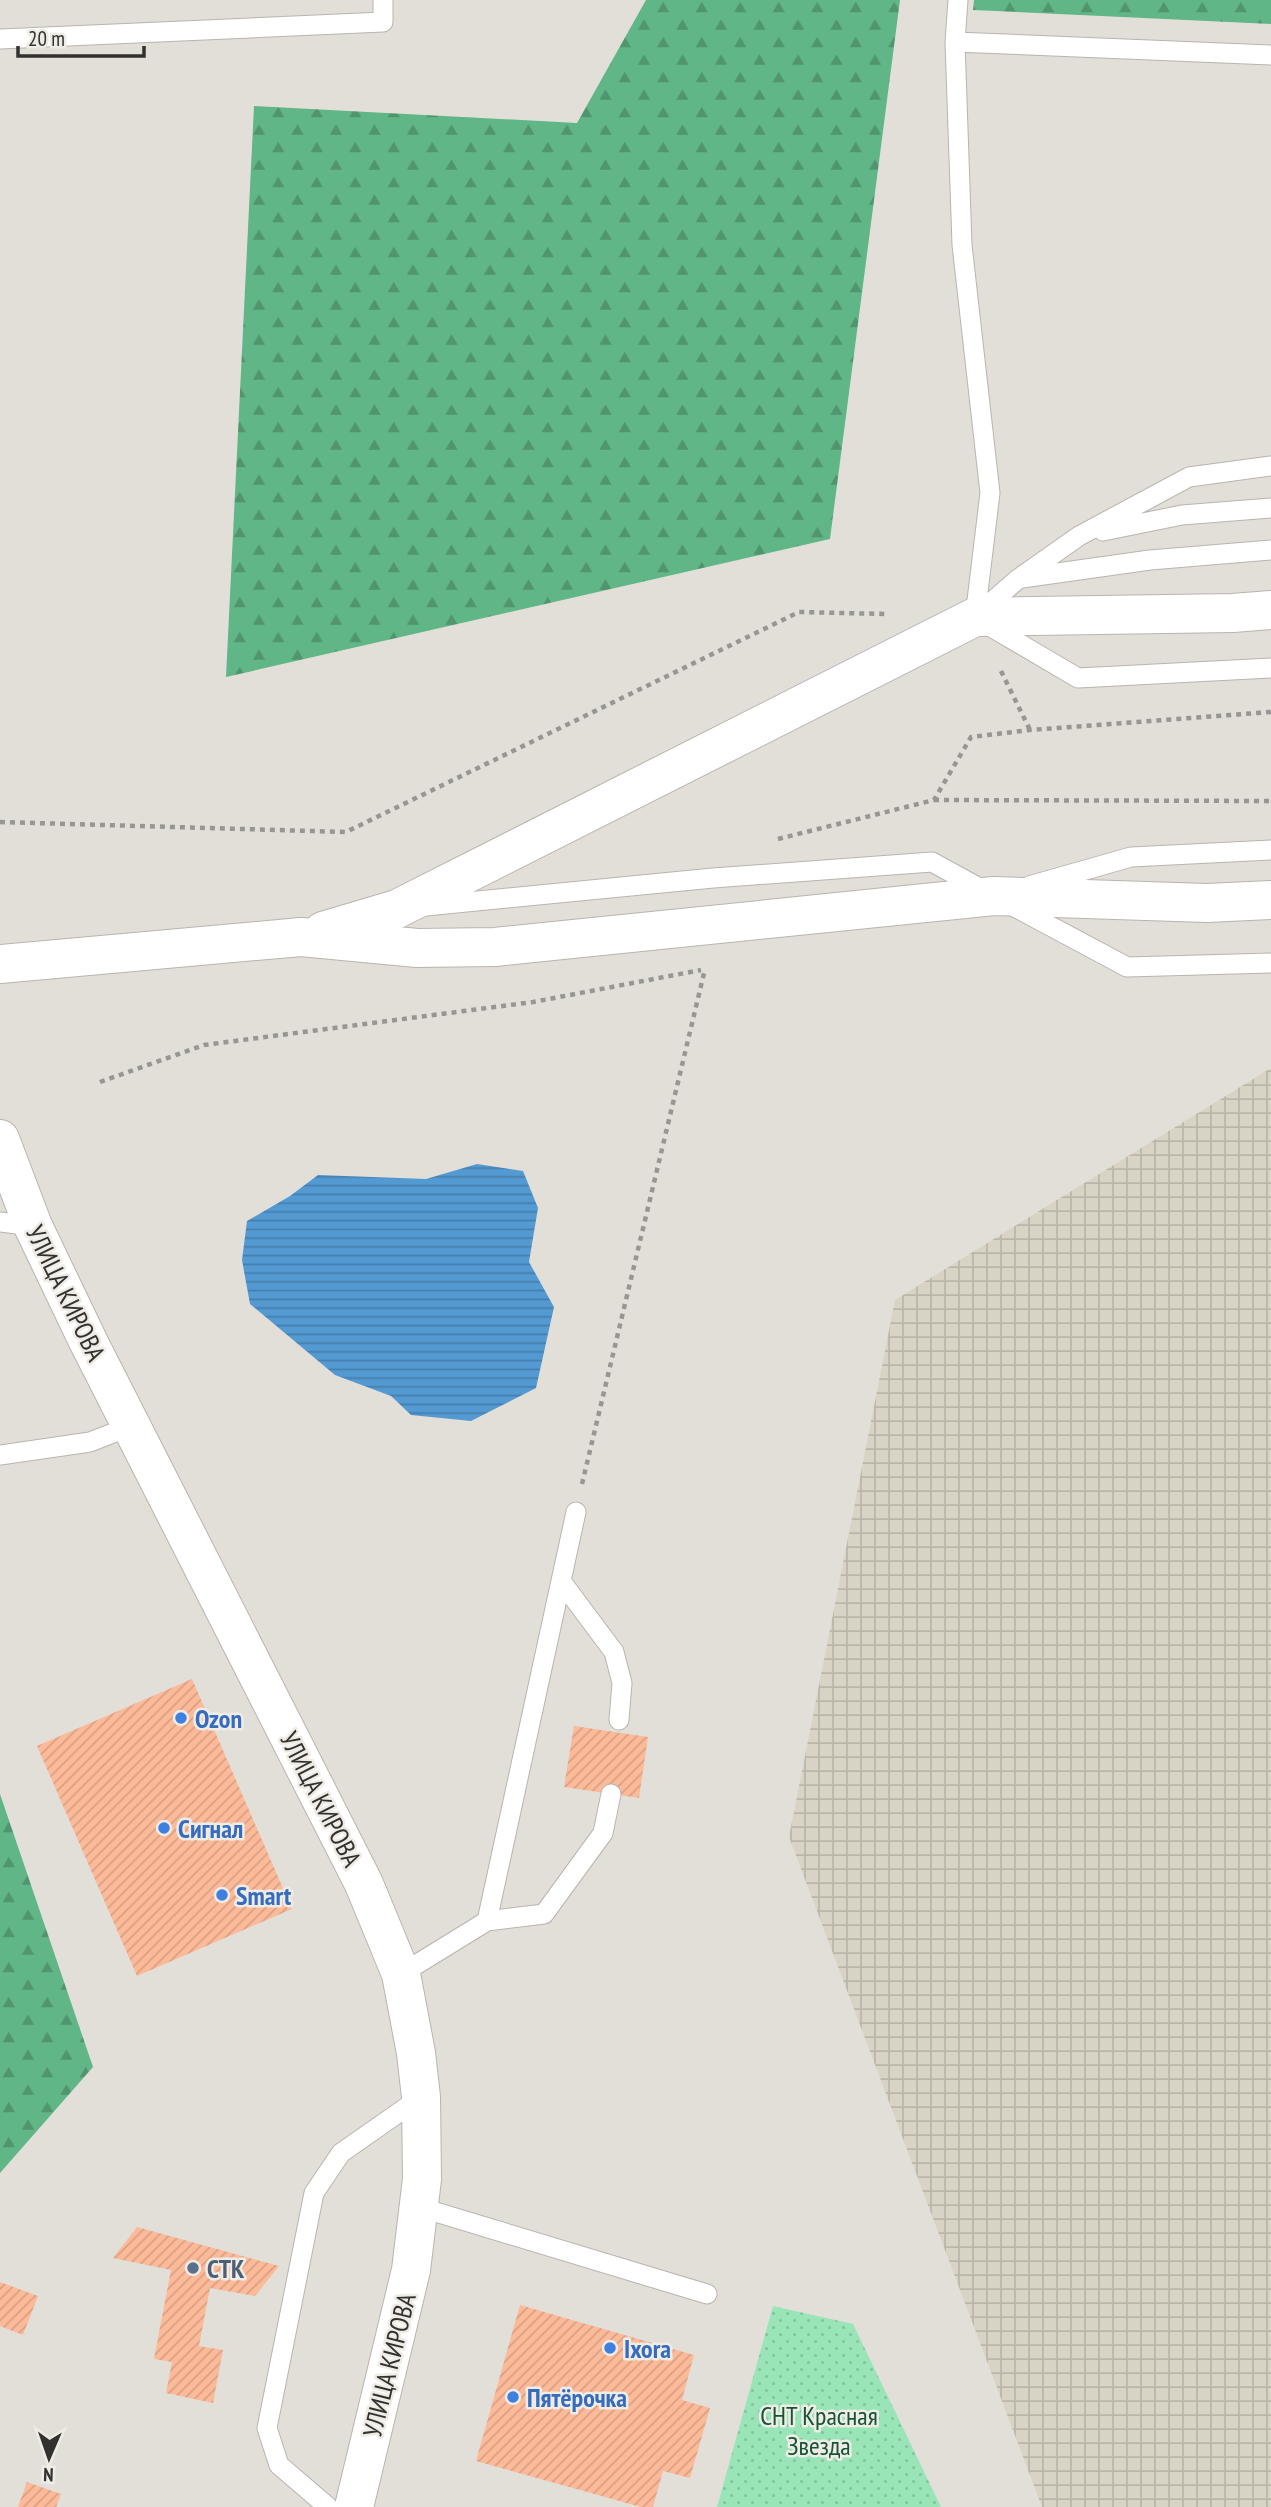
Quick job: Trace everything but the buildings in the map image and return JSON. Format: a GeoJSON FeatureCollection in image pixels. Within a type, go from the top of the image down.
{"type":"FeatureCollection","features":[{"type":"Feature","properties":{"kind":"main road"},"geometry":{"type":"LineString","coordinates":[[301,937],[397,909],[975,617],[1219,614],[1271,610]]}},
{"type":"Feature","properties":{"kind":"main road"},"geometry":{"type":"LineString","coordinates":[[0,964],[301,937],[417,948],[495,947],[994,896],[1207,903],[1271,901]]}},
{"type":"Feature","properties":{"kind":"main road","name":"УЛИЦА КИРОВА"},"geometry":{"type":"LineString","coordinates":[[0,1139],[16,1224],[131,1426],[364,1884],[401,1974],[416,2053],[421,2097],[422,2179],[411,2270],[355,2507]]}},
{"type":"Feature","properties":{"kind":"lane"},"geometry":{"type":"LineString","coordinates":[[0,39],[383,22],[383,0]]}},
{"type":"Feature","properties":{"kind":"lane"},"geometry":{"type":"LineString","coordinates":[[958,0],[955,42],[962,245],[990,493],[975,617]]}},
{"type":"Feature","properties":{"kind":"lane"},"geometry":{"type":"LineString","coordinates":[[955,42],[1271,55]]}},
{"type":"Feature","properties":{"kind":"lane"},"geometry":{"type":"LineString","coordinates":[[975,617],[1018,579],[1079,536],[1189,477],[1271,466]]}},
{"type":"Feature","properties":{"kind":"lane"},"geometry":{"type":"LineString","coordinates":[[1079,536],[1182,515],[1271,508]]}},
{"type":"Feature","properties":{"kind":"lane"},"geometry":{"type":"LineString","coordinates":[[1018,579],[1150,560],[1271,550]]}},
{"type":"Feature","properties":{"kind":"lane"},"geometry":{"type":"LineString","coordinates":[[975,617],[1079,678],[1271,668]]}},
{"type":"Feature","properties":{"kind":"lane"},"geometry":{"type":"LineString","coordinates":[[994,896],[1131,857],[1271,850]]}},
{"type":"Feature","properties":{"kind":"lane"},"geometry":{"type":"LineString","coordinates":[[397,909],[713,878],[932,862],[1127,967],[1271,963]]}},
{"type":"Feature","properties":{"kind":"lane"},"geometry":{"type":"LineString","coordinates":[[0,1455],[90,1442],[131,1426]]}},
{"type":"Feature","properties":{"kind":"lane"},"geometry":{"type":"LineString","coordinates":[[487,1922],[576,1512]]}},
{"type":"Feature","properties":{"kind":"lane"},"geometry":{"type":"LineString","coordinates":[[561,1581],[614,1652],[622,1684],[619,1720]]}},
{"type":"Feature","properties":{"kind":"lane"},"geometry":{"type":"LineString","coordinates":[[401,1974],[487,1922],[544,1914],[603,1833],[611,1794]]}},
{"type":"Feature","properties":{"kind":"lane"},"geometry":{"type":"LineString","coordinates":[[327,2507],[279,2465],[267,2428],[314,2193],[341,2153],[421,2097]]}},
{"type":"Feature","properties":{"kind":"lane"},"geometry":{"type":"LineString","coordinates":[[419,2207],[707,2294]]}},
{"type":"Feature","properties":{"kind":"path"},"geometry":{"type":"LineString","coordinates":[[0,822],[346,832],[799,611],[893,614]]}},
{"type":"Feature","properties":{"kind":"path"},"geometry":{"type":"LineString","coordinates":[[975,617],[1030,730]]}},
{"type":"Feature","properties":{"kind":"path"},"geometry":{"type":"LineString","coordinates":[[934,800],[971,737],[1271,712]]}},
{"type":"Feature","properties":{"kind":"path"},"geometry":{"type":"LineString","coordinates":[[766,842],[934,800],[1271,801]]}},
{"type":"Feature","properties":{"kind":"path"},"geometry":{"type":"LineString","coordinates":[[576,1512],[705,970],[708,924]]}},
{"type":"Feature","properties":{"kind":"path"},"geometry":{"type":"LineString","coordinates":[[100,1082],[204,1045],[533,1002],[705,970]]}},
{"type":"Feature","properties":{"kind":"shaded area"},"geometry":{"type":"Polygon","coordinates":[[[1271,1068],[1271,2507],[1042,2507],[789,1837],[895,1300],[1271,1068]]]}},
{"type":"Feature","properties":{"kind":"green space"},"geometry":{"type":"Polygon","coordinates":[[[646,0],[900,0],[830,539],[226,677],[254,106],[577,123],[646,0]]]}},
{"type":"Feature","properties":{"kind":"green space"},"geometry":{"type":"Polygon","coordinates":[[[974,0],[1271,0],[1271,24],[973,10],[974,0]]]}},
{"type":"Feature","properties":{"kind":"green space"},"geometry":{"type":"Polygon","coordinates":[[[0,1794],[93,2067],[0,2173],[0,1794]]]}},
{"type":"Feature","properties":{"kind":"green space","name":"СНТ Красная Звезда"},"geometry":{"type":"Polygon","coordinates":[[[773,2306],[853,2324],[941,2507],[717,2507],[773,2306]]]}},
{"type":"Feature","properties":{"kind":"water"},"geometry":{"type":"Polygon","coordinates":[[[477,1164],[523,1171],[538,1208],[529,1262],[554,1307],[536,1388],[471,1421],[411,1415],[391,1396],[335,1375],[250,1304],[242,1260],[247,1221],[290,1196],[318,1175],[426,1179],[477,1164]]]}},
{"type":"Feature","properties":{"kind":"place","name":"Ozon"},"geometry":{"type":"Point","coordinates":[181,1718]}},
{"type":"Feature","properties":{"kind":"place","name":"Сигнал"},"geometry":{"type":"Point","coordinates":[164,1828]}},
{"type":"Feature","properties":{"kind":"place","name":"Smart"},"geometry":{"type":"Point","coordinates":[222,1895]}},
{"type":"Feature","properties":{"kind":"place","name":"СТК"},"geometry":{"type":"Point","coordinates":[193,2268]}},
{"type":"Feature","properties":{"kind":"place","name":"Ixora"},"geometry":{"type":"Point","coordinates":[610,2348]}},
{"type":"Feature","properties":{"kind":"place","name":"Пятёрочка"},"geometry":{"type":"Point","coordinates":[513,2397]}}]}
